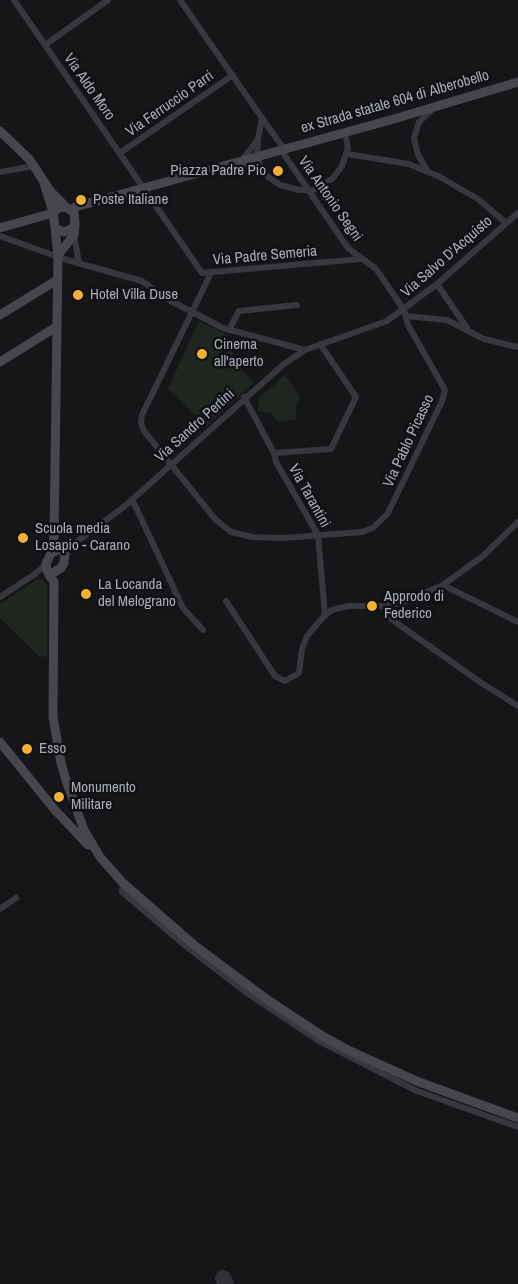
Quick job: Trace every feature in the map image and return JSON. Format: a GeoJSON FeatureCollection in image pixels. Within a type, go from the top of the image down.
{"type":"FeatureCollection","features":[{"type":"Feature","properties":{"kind":"main road","name":"ex Strada statale 604 di Alberobello"},"geometry":{"type":"LineString","coordinates":[[0,228],[53,213],[57,208],[75,207],[518,82]]}},
{"type":"Feature","properties":{"kind":"main road"},"geometry":{"type":"LineString","coordinates":[[0,131],[18,146],[55,197],[69,208],[75,230],[58,255]]}},
{"type":"Feature","properties":{"kind":"main road"},"geometry":{"type":"LineString","coordinates":[[43,180],[53,213],[58,255],[54,537],[57,550],[65,559],[61,568],[51,578]]}},
{"type":"Feature","properties":{"kind":"main road"},"geometry":{"type":"LineString","coordinates":[[55,227],[59,232],[75,230]]}},
{"type":"Feature","properties":{"kind":"main road"},"geometry":{"type":"LineString","coordinates":[[0,315],[57,280]]}},
{"type":"Feature","properties":{"kind":"main road"},"geometry":{"type":"LineString","coordinates":[[0,362],[56,327]]}},
{"type":"Feature","properties":{"kind":"main road"},"geometry":{"type":"LineString","coordinates":[[57,550],[46,564],[51,578],[52,690],[58,748],[66,780],[84,830],[100,858]]}},
{"type":"Feature","properties":{"kind":"main road"},"geometry":{"type":"LineString","coordinates":[[0,742],[70,827],[123,883],[222,967],[324,1037],[363,1057],[419,1082],[518,1118]]}},
{"type":"Feature","properties":{"kind":"street","name":"Via Aldo Moro"},"geometry":{"type":"LineString","coordinates":[[14,0],[144,188]]}},
{"type":"Feature","properties":{"kind":"street"},"geometry":{"type":"LineString","coordinates":[[45,45],[108,0]]}},
{"type":"Feature","properties":{"kind":"street","name":"Via Antonio Segni"},"geometry":{"type":"LineString","coordinates":[[180,0],[233,75],[348,248],[376,269],[405,313]]}},
{"type":"Feature","properties":{"kind":"street","name":"Via Ferruccio Parri"},"geometry":{"type":"LineString","coordinates":[[120,153],[233,75]]}},
{"type":"Feature","properties":{"kind":"street"},"geometry":{"type":"LineString","coordinates":[[429,172],[418,155],[414,138],[419,122],[435,107]]}},
{"type":"Feature","properties":{"kind":"street"},"geometry":{"type":"LineString","coordinates":[[262,118],[257,157],[265,174]]}},
{"type":"Feature","properties":{"kind":"street"},"geometry":{"type":"LineString","coordinates":[[258,139],[239,161],[265,174],[280,185],[308,191],[318,188],[333,178],[338,171],[347,154],[348,144],[345,132]]}},
{"type":"Feature","properties":{"kind":"street","name":"Via Salvo D'Acquisto"},"geometry":{"type":"LineString","coordinates":[[347,154],[393,161],[429,172],[471,194],[506,222]]}},
{"type":"Feature","properties":{"kind":"street"},"geometry":{"type":"LineString","coordinates":[[0,172],[34,166]]}},
{"type":"Feature","properties":{"kind":"street","name":"Via Padre Semeria"},"geometry":{"type":"LineString","coordinates":[[144,188],[202,273],[362,259]]}},
{"type":"Feature","properties":{"kind":"street","name":"Via Salvo D'Acquisto"},"geometry":{"type":"LineString","coordinates":[[405,313],[518,213]]}},
{"type":"Feature","properties":{"kind":"street"},"geometry":{"type":"LineString","coordinates":[[75,230],[79,263]]}},
{"type":"Feature","properties":{"kind":"street"},"geometry":{"type":"LineString","coordinates":[[0,236],[79,263],[142,281],[192,313],[228,330],[305,350]]}},
{"type":"Feature","properties":{"kind":"street","name":"Via Pablo Picasso"},"geometry":{"type":"LineString","coordinates":[[211,273],[142,414],[141,423],[144,431],[215,519],[231,531],[253,537],[362,532],[373,528],[388,513],[444,398],[444,387],[408,325],[405,313]]}},
{"type":"Feature","properties":{"kind":"street"},"geometry":{"type":"LineString","coordinates":[[437,284],[468,330]]}},
{"type":"Feature","properties":{"kind":"street"},"geometry":{"type":"LineString","coordinates":[[228,330],[239,311],[297,305]]}},
{"type":"Feature","properties":{"kind":"street"},"geometry":{"type":"LineString","coordinates":[[405,313],[447,320],[493,342],[518,347]]}},
{"type":"Feature","properties":{"kind":"street","name":"Via Sandro Pertini"},"geometry":{"type":"LineString","coordinates":[[75,543],[132,499],[275,370],[305,350],[378,326],[405,313]]}},
{"type":"Feature","properties":{"kind":"street"},"geometry":{"type":"LineString","coordinates":[[274,453],[330,449],[356,397],[320,344]]}},
{"type":"Feature","properties":{"kind":"street","name":"Via Tarantini"},"geometry":{"type":"LineString","coordinates":[[244,398],[274,453],[276,462],[318,535],[325,615]]}},
{"type":"Feature","properties":{"kind":"street"},"geometry":{"type":"LineString","coordinates":[[132,499],[183,608],[203,630]]}},
{"type":"Feature","properties":{"kind":"street"},"geometry":{"type":"LineString","coordinates":[[226,601],[275,676],[283,681],[298,673],[307,636],[332,610],[348,606],[383,606],[401,603],[443,585],[483,556],[518,522]]}},
{"type":"Feature","properties":{"kind":"street"},"geometry":{"type":"LineString","coordinates":[[57,550],[75,543]]}},
{"type":"Feature","properties":{"kind":"street"},"geometry":{"type":"LineString","coordinates":[[65,559],[75,543]]}},
{"type":"Feature","properties":{"kind":"street"},"geometry":{"type":"LineString","coordinates":[[0,597],[46,564]]}},
{"type":"Feature","properties":{"kind":"street"},"geometry":{"type":"LineString","coordinates":[[35,574],[51,578]]}},
{"type":"Feature","properties":{"kind":"street"},"geometry":{"type":"LineString","coordinates":[[443,585],[517,620]]}},
{"type":"Feature","properties":{"kind":"street"},"geometry":{"type":"LineString","coordinates":[[383,606],[391,619],[480,682],[518,705]]}},
{"type":"Feature","properties":{"kind":"street"},"geometry":{"type":"LineString","coordinates":[[123,883],[122,892],[182,943],[238,986],[319,1041],[417,1091],[518,1127]]}},
{"type":"Feature","properties":{"kind":"street"},"geometry":{"type":"LineString","coordinates":[[0,909],[16,898]]}},
{"type":"Feature","properties":{"kind":"shaded area"},"geometry":{"type":"Polygon","coordinates":[[[199,321],[227,335],[224,349],[233,352],[231,360],[254,382],[207,426],[168,389],[199,321]]]}},
{"type":"Feature","properties":{"kind":"shaded area"},"geometry":{"type":"Polygon","coordinates":[[[285,375],[300,397],[295,406],[297,420],[278,422],[271,413],[258,411],[259,398],[285,375]]]}},
{"type":"Feature","properties":{"kind":"shaded area"},"geometry":{"type":"Polygon","coordinates":[[[37,580],[43,580],[47,585],[47,656],[40,657],[0,618],[0,604],[37,580]]]}},
{"type":"Feature","properties":{"kind":"taxiway"},"geometry":{"type":"LineString","coordinates":[[223,1278],[226,1284]]}},
{"type":"Feature","properties":{"kind":"place","name":"Piazza Padre Pio"},"geometry":{"type":"Point","coordinates":[278,171]}},
{"type":"Feature","properties":{"kind":"place","name":"Poste Italiane"},"geometry":{"type":"Point","coordinates":[81,200]}},
{"type":"Feature","properties":{"kind":"place","name":"Hotel Villa Duse"},"geometry":{"type":"Point","coordinates":[78,295]}},
{"type":"Feature","properties":{"kind":"place","name":"Cinema all'aperto"},"geometry":{"type":"Point","coordinates":[202,354]}},
{"type":"Feature","properties":{"kind":"place","name":"Scuola media Losapio - Carano"},"geometry":{"type":"Point","coordinates":[23,538]}},
{"type":"Feature","properties":{"kind":"place","name":"La Locanda del Melograno"},"geometry":{"type":"Point","coordinates":[86,594]}},
{"type":"Feature","properties":{"kind":"place","name":"Approdo di Federico"},"geometry":{"type":"Point","coordinates":[372,606]}},
{"type":"Feature","properties":{"kind":"place","name":"Esso"},"geometry":{"type":"Point","coordinates":[27,749]}},
{"type":"Feature","properties":{"kind":"place","name":"Monumento Militare"},"geometry":{"type":"Point","coordinates":[59,797]}}]}
